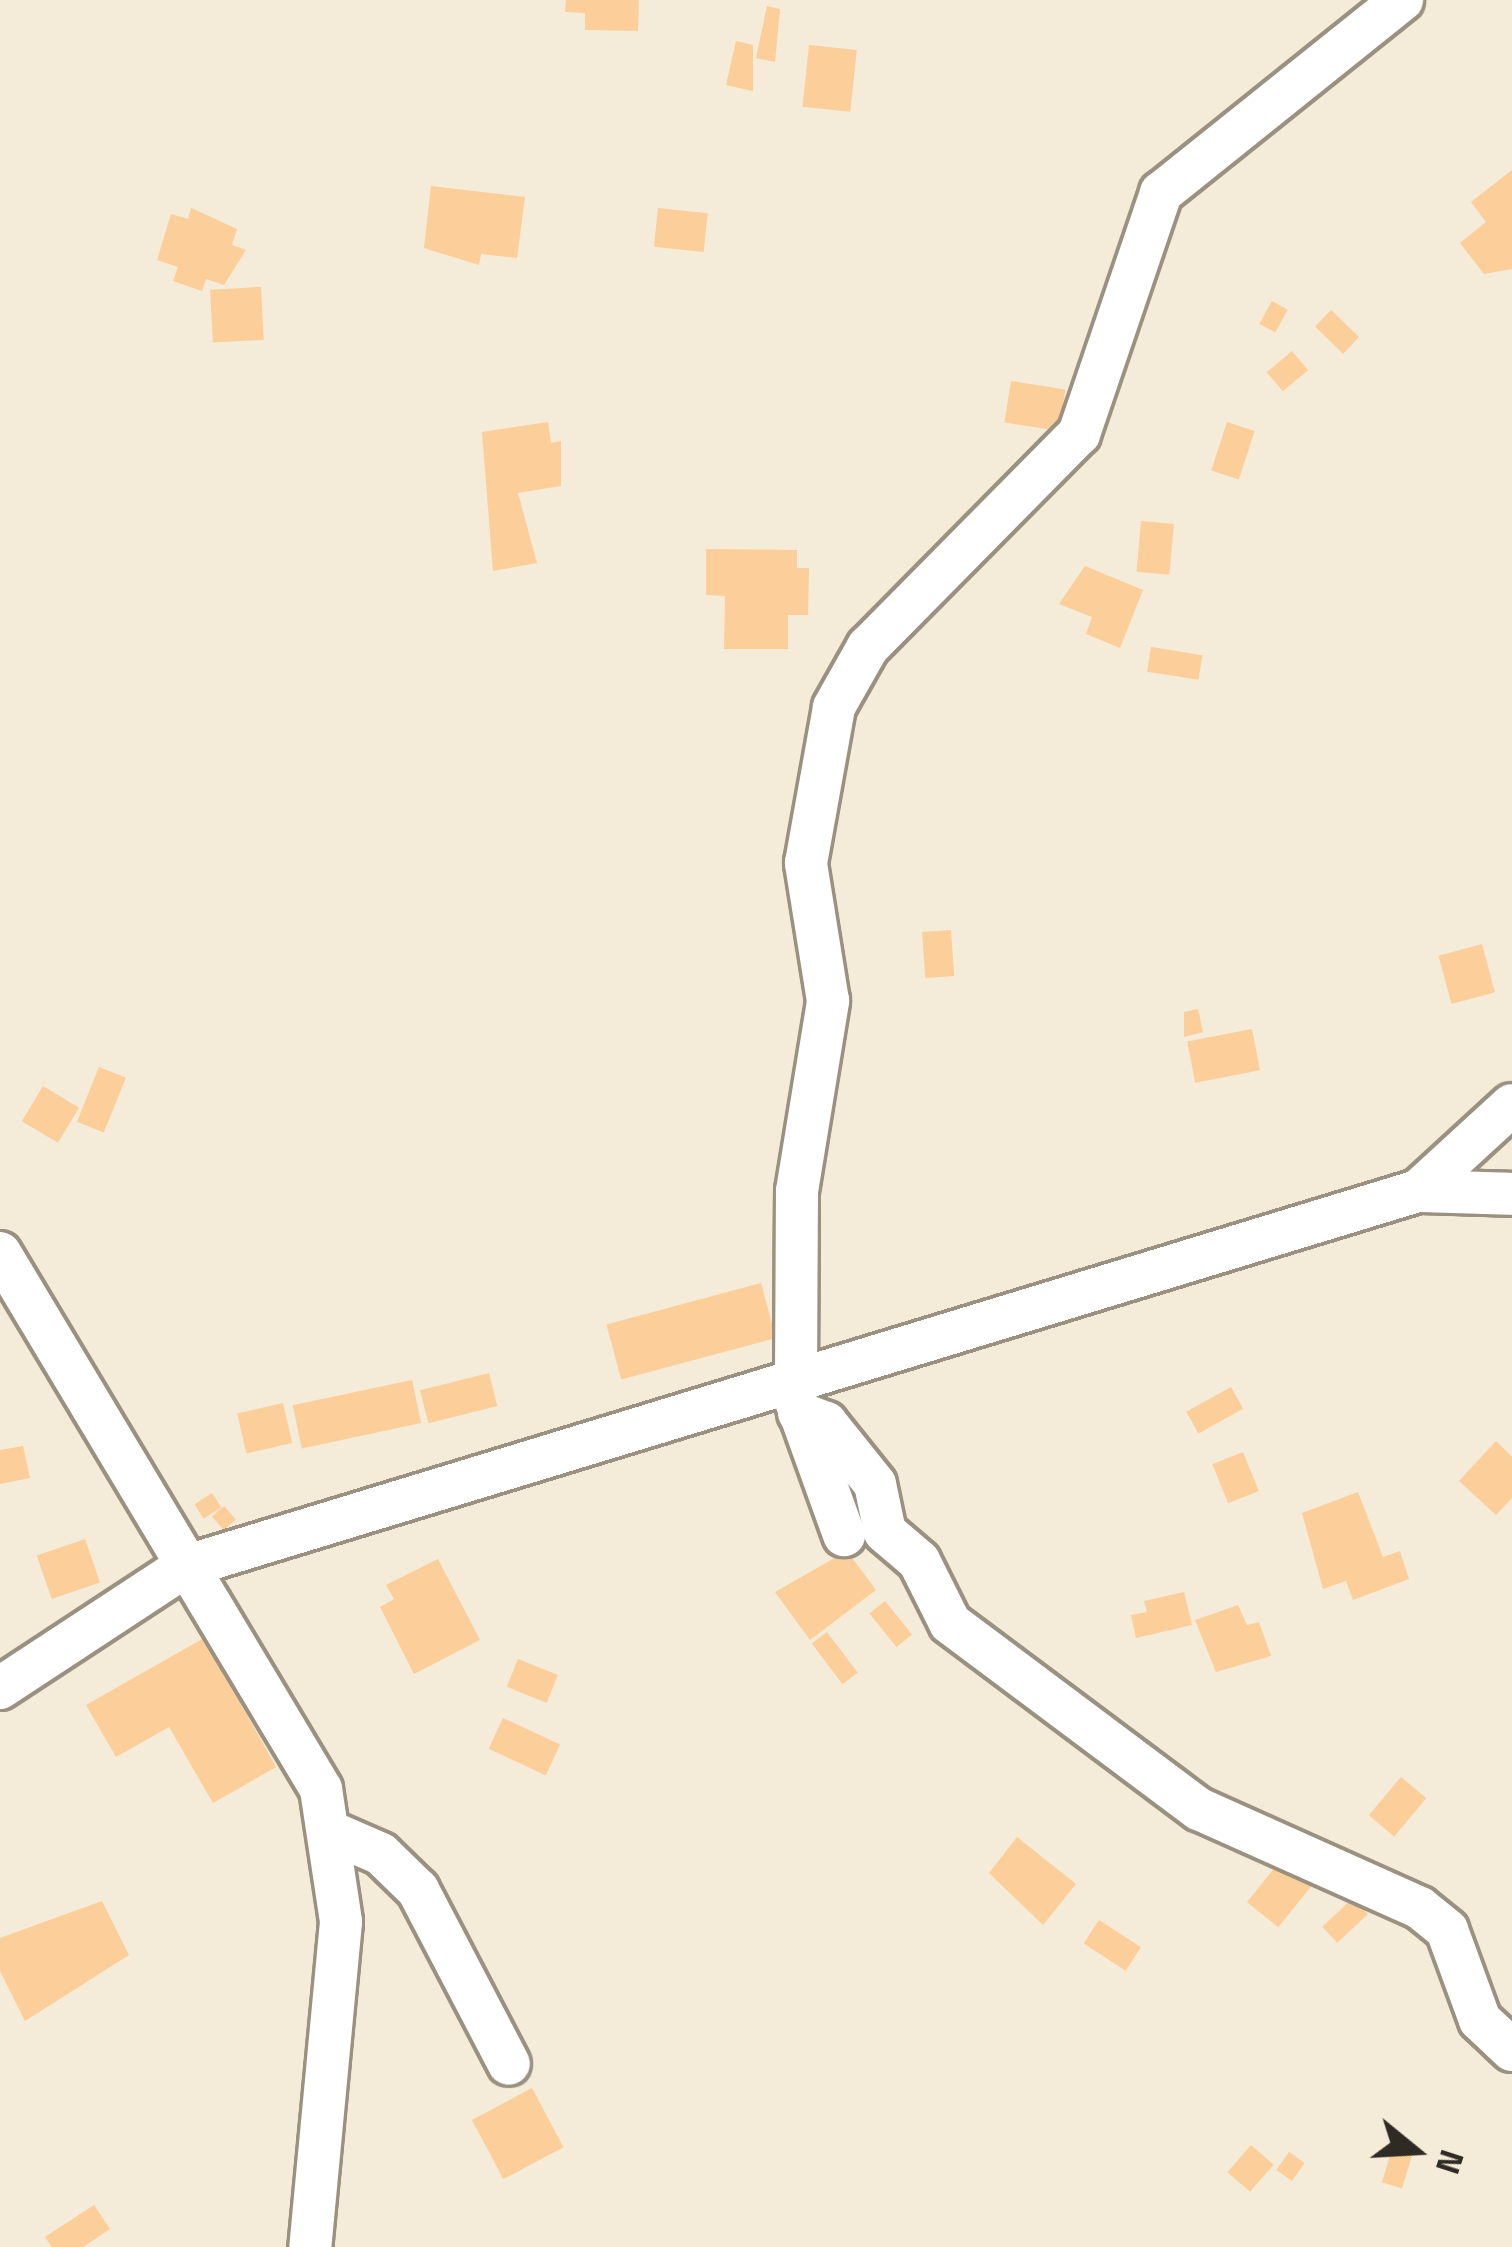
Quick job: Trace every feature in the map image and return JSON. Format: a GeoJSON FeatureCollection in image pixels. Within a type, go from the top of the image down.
{"type":"FeatureCollection","features":[{"type":"Feature","properties":{"kind":"street"},"geometry":{"type":"LineString","coordinates":[[844,1535],[792,1391],[797,1191],[828,1001],[806,863],[834,706],[868,647],[1079,434],[1161,193],[1402,0]]}},
{"type":"Feature","properties":{"kind":"street"},"geometry":{"type":"LineString","coordinates":[[1418,1191],[1512,1105]]}},
{"type":"Feature","properties":{"kind":"street"},"geometry":{"type":"LineString","coordinates":[[0,1688],[184,1567],[792,1391],[1418,1191],[1512,1194]]}},
{"type":"Feature","properties":{"kind":"street"},"geometry":{"type":"LineString","coordinates":[[0,1253],[184,1567],[303,1748],[333,1834],[341,1922],[310,2247]]}},
{"type":"Feature","properties":{"kind":"street"},"geometry":{"type":"LineString","coordinates":[[792,1391],[826,1423],[875,1484],[885,1532],[920,1561],[950,1623],[1198,1809],[1420,1908],[1447,1930],[1480,2020],[1512,2050]]}},
{"type":"Feature","properties":{"kind":"street"},"geometry":{"type":"LineString","coordinates":[[333,1834],[381,1854],[418,1890],[509,2064]]}},
{"type":"Feature","properties":{"kind":"building"},"geometry":{"type":"Polygon","coordinates":[[[566,0],[639,0],[638,31],[585,30],[585,13],[565,12],[566,0]]]}},
{"type":"Feature","properties":{"kind":"building"},"geometry":{"type":"Polygon","coordinates":[[[767,6],[780,9],[775,62],[756,58],[767,6]]]}},
{"type":"Feature","properties":{"kind":"building"},"geometry":{"type":"Polygon","coordinates":[[[736,41],[753,45],[753,91],[726,85],[736,41]]]}},
{"type":"Feature","properties":{"kind":"building"},"geometry":{"type":"Polygon","coordinates":[[[809,45],[857,50],[850,112],[803,107],[809,45]]]}},
{"type":"Feature","properties":{"kind":"building"},"geometry":{"type":"Polygon","coordinates":[[[1512,170],[1512,269],[1484,274],[1460,243],[1486,222],[1471,202],[1512,170]]]}},
{"type":"Feature","properties":{"kind":"building"},"geometry":{"type":"Polygon","coordinates":[[[431,186],[525,197],[517,258],[481,254],[479,265],[424,248],[431,186]]]}},
{"type":"Feature","properties":{"kind":"building"},"geometry":{"type":"Polygon","coordinates":[[[191,208],[237,229],[232,245],[246,250],[224,285],[206,279],[202,291],[173,281],[178,267],[157,260],[171,214],[188,219],[191,208]]]}},
{"type":"Feature","properties":{"kind":"building"},"geometry":{"type":"Polygon","coordinates":[[[658,208],[708,213],[704,252],[654,247],[658,208]]]}},
{"type":"Feature","properties":{"kind":"building"},"geometry":{"type":"Polygon","coordinates":[[[261,287],[264,340],[213,343],[210,290],[261,287]]]}},
{"type":"Feature","properties":{"kind":"building"},"geometry":{"type":"Polygon","coordinates":[[[1272,301],[1288,310],[1275,332],[1259,324],[1272,301]]]}},
{"type":"Feature","properties":{"kind":"building"},"geometry":{"type":"Polygon","coordinates":[[[1331,310],[1359,337],[1343,354],[1315,327],[1331,310]]]}},
{"type":"Feature","properties":{"kind":"building"},"geometry":{"type":"Polygon","coordinates":[[[1292,351],[1308,370],[1283,391],[1267,372],[1292,351]]]}},
{"type":"Feature","properties":{"kind":"building"},"geometry":{"type":"Polygon","coordinates":[[[1011,381],[1065,390],[1059,431],[1004,422],[1011,381]]]}},
{"type":"Feature","properties":{"kind":"building"},"geometry":{"type":"Polygon","coordinates":[[[548,422],[551,443],[561,441],[561,486],[518,493],[537,563],[493,571],[482,432],[548,422]]]}},
{"type":"Feature","properties":{"kind":"building"},"geometry":{"type":"Polygon","coordinates":[[[1227,422],[1255,431],[1239,479],[1211,471],[1227,422]]]}},
{"type":"Feature","properties":{"kind":"building"},"geometry":{"type":"Polygon","coordinates":[[[1141,521],[1174,524],[1169,575],[1137,572],[1141,521]]]}},
{"type":"Feature","properties":{"kind":"building"},"geometry":{"type":"Polygon","coordinates":[[[706,549],[797,550],[797,568],[809,568],[808,615],[788,615],[788,649],[724,649],[725,596],[706,595],[706,549]]]}},
{"type":"Feature","properties":{"kind":"building"},"geometry":{"type":"Polygon","coordinates":[[[1085,566],[1143,590],[1120,648],[1086,634],[1092,617],[1059,604],[1085,566]]]}},
{"type":"Feature","properties":{"kind":"building"},"geometry":{"type":"Polygon","coordinates":[[[1151,647],[1202,655],[1198,680],[1147,672],[1151,647]]]}},
{"type":"Feature","properties":{"kind":"building"},"geometry":{"type":"Polygon","coordinates":[[[951,930],[954,976],[925,978],[922,932],[951,930]]]}},
{"type":"Feature","properties":{"kind":"building"},"geometry":{"type":"Polygon","coordinates":[[[1482,944],[1495,992],[1451,1004],[1439,956],[1482,944]]]}},
{"type":"Feature","properties":{"kind":"building"},"geometry":{"type":"Polygon","coordinates":[[[1198,1009],[1203,1032],[1184,1037],[1184,1012],[1198,1009]]]}},
{"type":"Feature","properties":{"kind":"building"},"geometry":{"type":"Polygon","coordinates":[[[1252,1029],[1260,1070],[1195,1083],[1187,1042],[1252,1029]]]}},
{"type":"Feature","properties":{"kind":"building"},"geometry":{"type":"Polygon","coordinates":[[[99,1067],[126,1078],[104,1133],[77,1122],[99,1067]]]}},
{"type":"Feature","properties":{"kind":"building"},"geometry":{"type":"Polygon","coordinates":[[[43,1086],[79,1108],[58,1143],[22,1121],[43,1086]]]}},
{"type":"Feature","properties":{"kind":"building"},"geometry":{"type":"Polygon","coordinates":[[[761,1283],[776,1338],[621,1379],[606,1324],[761,1283]]]}},
{"type":"Feature","properties":{"kind":"building"},"geometry":{"type":"Polygon","coordinates":[[[489,1373],[497,1406],[428,1423],[420,1390],[489,1373]]]}},
{"type":"Feature","properties":{"kind":"building"},"geometry":{"type":"Polygon","coordinates":[[[412,1380],[421,1423],[302,1448],[293,1405],[412,1380]]]}},
{"type":"Feature","properties":{"kind":"building"},"geometry":{"type":"Polygon","coordinates":[[[1231,1387],[1243,1409],[1199,1434],[1186,1412],[1231,1387]]]}},
{"type":"Feature","properties":{"kind":"building"},"geometry":{"type":"Polygon","coordinates":[[[283,1403],[292,1443],[246,1454],[237,1414],[283,1403]]]}},
{"type":"Feature","properties":{"kind":"building"},"geometry":{"type":"Polygon","coordinates":[[[1496,1441],[1512,1457],[1512,1498],[1496,1515],[1459,1481],[1496,1441]]]}},
{"type":"Feature","properties":{"kind":"building"},"geometry":{"type":"Polygon","coordinates":[[[23,1446],[30,1478],[0,1484],[0,1450],[23,1446]]]}},
{"type":"Feature","properties":{"kind":"building"},"geometry":{"type":"Polygon","coordinates":[[[1243,1452],[1259,1491],[1228,1503],[1212,1464],[1243,1452]]]}},
{"type":"Feature","properties":{"kind":"building"},"geometry":{"type":"Polygon","coordinates":[[[1358,1492],[1383,1557],[1400,1551],[1409,1579],[1353,1600],[1346,1581],[1323,1589],[1302,1513],[1358,1492]]]}},
{"type":"Feature","properties":{"kind":"building"},"geometry":{"type":"Polygon","coordinates":[[[212,1493],[221,1507],[204,1519],[194,1504],[212,1493]]]}},
{"type":"Feature","properties":{"kind":"building"},"geometry":{"type":"Polygon","coordinates":[[[224,1506],[236,1520],[224,1530],[212,1516],[224,1506]]]}},
{"type":"Feature","properties":{"kind":"building"},"geometry":{"type":"Polygon","coordinates":[[[85,1539],[100,1582],[52,1599],[37,1556],[85,1539]]]}},
{"type":"Feature","properties":{"kind":"building"},"geometry":{"type":"Polygon","coordinates":[[[847,1551],[876,1590],[810,1640],[775,1592],[847,1551]]]}},
{"type":"Feature","properties":{"kind":"building"},"geometry":{"type":"Polygon","coordinates":[[[438,1559],[480,1640],[414,1674],[380,1607],[394,1599],[386,1585],[438,1559]]]}},
{"type":"Feature","properties":{"kind":"building"},"geometry":{"type":"Polygon","coordinates":[[[1184,1592],[1192,1625],[1136,1638],[1131,1615],[1147,1612],[1144,1601],[1184,1592]]]}},
{"type":"Feature","properties":{"kind":"building"},"geometry":{"type":"Polygon","coordinates":[[[885,1601],[912,1634],[897,1647],[869,1614],[885,1601]]]}},
{"type":"Feature","properties":{"kind":"building"},"geometry":{"type":"Polygon","coordinates":[[[1238,1605],[1247,1625],[1259,1622],[1271,1656],[1216,1672],[1195,1620],[1238,1605]]]}},
{"type":"Feature","properties":{"kind":"building"},"geometry":{"type":"Polygon","coordinates":[[[827,1632],[858,1673],[843,1684],[812,1643],[827,1632]]]}},
{"type":"Feature","properties":{"kind":"building"},"geometry":{"type":"Polygon","coordinates":[[[204,1638],[276,1767],[213,1803],[169,1727],[116,1757],[86,1705],[204,1638]]]}},
{"type":"Feature","properties":{"kind":"building"},"geometry":{"type":"Polygon","coordinates":[[[518,1659],[558,1675],[547,1703],[507,1687],[518,1659]]]}},
{"type":"Feature","properties":{"kind":"building"},"geometry":{"type":"Polygon","coordinates":[[[503,1718],[560,1745],[546,1775],[489,1749],[503,1718]]]}},
{"type":"Feature","properties":{"kind":"building"},"geometry":{"type":"Polygon","coordinates":[[[1401,1777],[1426,1798],[1394,1837],[1369,1815],[1401,1777]]]}},
{"type":"Feature","properties":{"kind":"building"},"geometry":{"type":"Polygon","coordinates":[[[1017,1837],[1076,1884],[1043,1925],[989,1873],[1017,1837]]]}},
{"type":"Feature","properties":{"kind":"building"},"geometry":{"type":"Polygon","coordinates":[[[1281,1860],[1312,1885],[1278,1927],[1247,1902],[1281,1860]]]}},
{"type":"Feature","properties":{"kind":"building"},"geometry":{"type":"Polygon","coordinates":[[[1353,1898],[1368,1914],[1337,1943],[1322,1927],[1353,1898]]]}},
{"type":"Feature","properties":{"kind":"building"},"geometry":{"type":"Polygon","coordinates":[[[102,1901],[129,1955],[25,2021],[0,1971],[0,1938],[102,1901]]]}},
{"type":"Feature","properties":{"kind":"building"},"geometry":{"type":"Polygon","coordinates":[[[1099,1920],[1141,1947],[1126,1971],[1084,1943],[1099,1920]]]}},
{"type":"Feature","properties":{"kind":"building"},"geometry":{"type":"Polygon","coordinates":[[[532,2088],[563,2147],[503,2179],[472,2120],[532,2088]]]}},
{"type":"Feature","properties":{"kind":"building"},"geometry":{"type":"Polygon","coordinates":[[[1251,2145],[1274,2165],[1250,2192],[1227,2172],[1251,2145]]]}},
{"type":"Feature","properties":{"kind":"building"},"geometry":{"type":"Polygon","coordinates":[[[1393,2146],[1413,2152],[1402,2188],[1382,2182],[1393,2146]]]}},
{"type":"Feature","properties":{"kind":"building"},"geometry":{"type":"Polygon","coordinates":[[[1289,2152],[1305,2163],[1292,2181],[1276,2170],[1289,2152]]]}},
{"type":"Feature","properties":{"kind":"building"},"geometry":{"type":"Polygon","coordinates":[[[94,2205],[110,2229],[83,2247],[52,2247],[45,2237],[94,2205]]]}}]}
